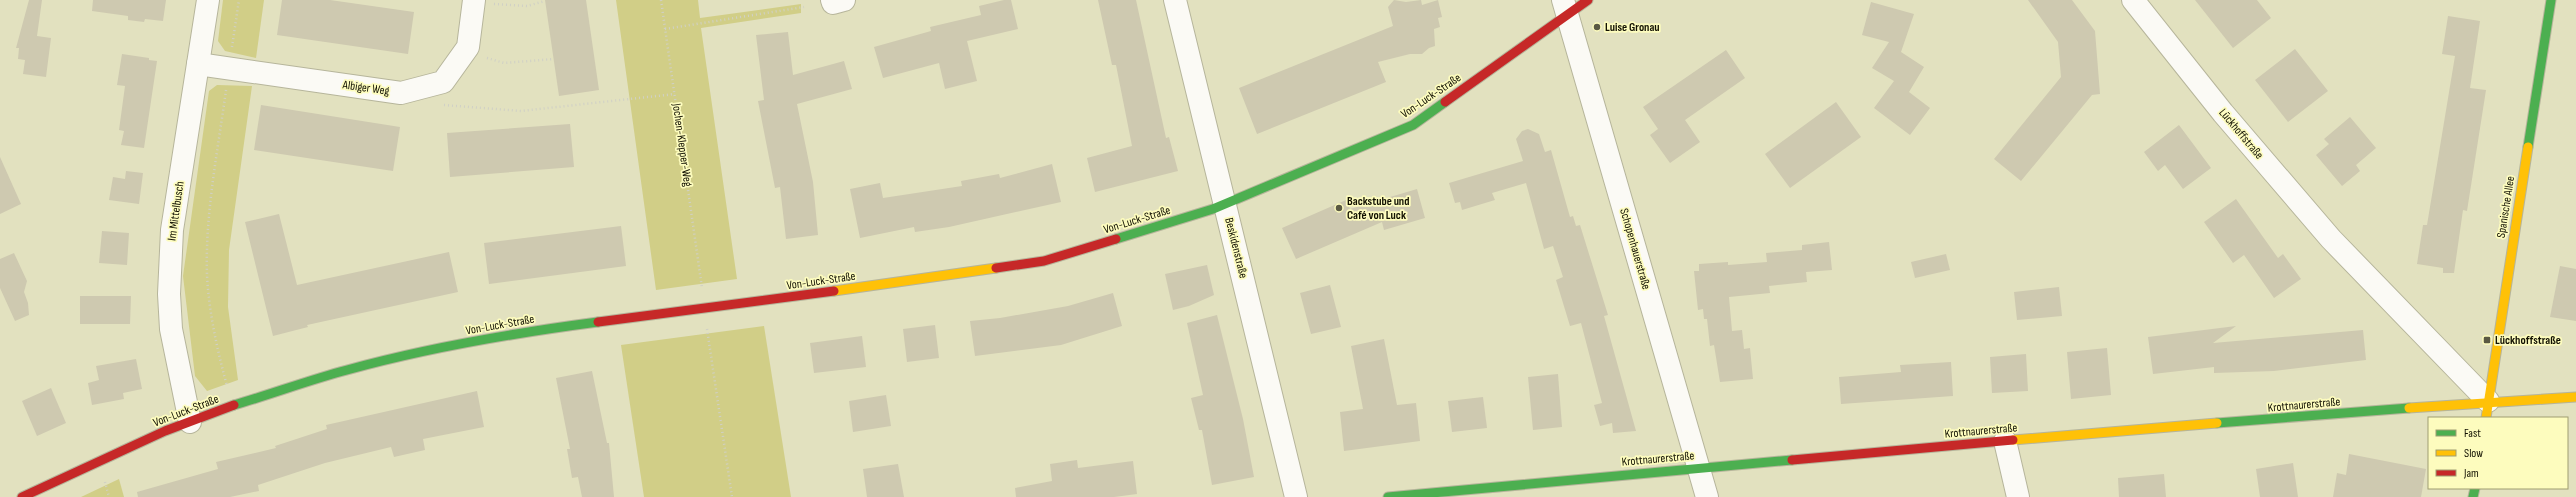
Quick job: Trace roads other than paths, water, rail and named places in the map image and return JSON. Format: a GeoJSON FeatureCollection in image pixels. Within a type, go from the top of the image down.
{"type":"FeatureCollection","features":[{"type":"Feature","properties":{"kind":"street","name":"Im Mittelbusch"},"geometry":{"type":"LineString","coordinates":[[190,422],[170,329],[169,294],[172,230],[208,0]]}},
{"type":"Feature","properties":{"kind":"street","name":"Albiger Weg"},"geometry":{"type":"LineString","coordinates":[[198,64],[401,93],[443,82],[468,47],[474,0]]}},
{"type":"Feature","properties":{"kind":"street"},"geometry":{"type":"LineString","coordinates":[[832,0],[833,3],[844,0]]}},
{"type":"Feature","properties":{"kind":"street","name":"Beskidenstraße"},"geometry":{"type":"LineString","coordinates":[[1175,0],[1226,204],[1296,497]]}},
{"type":"Feature","properties":{"kind":"street","name":"Von-Luck-Straße"},"geometry":{"type":"LineString","coordinates":[[22,497],[190,422],[347,370],[412,354],[514,333],[704,309],[1044,261],[1226,204],[1413,125],[1565,8],[1588,0]]}},
{"type":"Feature","properties":{"kind":"street","name":"Lückhoffstraße"},"geometry":{"type":"LineString","coordinates":[[2133,0],[2223,113],[2331,239],[2487,410]]}},
{"type":"Feature","properties":{"kind":"street","name":"Spanische Allee"},"geometry":{"type":"LineString","coordinates":[[2487,410],[2552,0]]}},
{"type":"Feature","properties":{"kind":"street","name":"Schopenhauerstraße"},"geometry":{"type":"LineString","coordinates":[[1565,8],[1707,497]]}},
{"type":"Feature","properties":{"kind":"street","name":"Krottnaurerstraße"},"geometry":{"type":"LineString","coordinates":[[1388,497],[2005,441],[2487,410],[2576,397]]}},
{"type":"Feature","properties":{"kind":"street"},"geometry":{"type":"LineString","coordinates":[[2005,441],[2018,497]]}},
{"type":"Feature","properties":{"kind":"place","name":"Luise Gronau"},"geometry":{"type":"Point","coordinates":[1597,27]}},
{"type":"Feature","properties":{"kind":"place","name":"Backstube und Café von Luck"},"geometry":{"type":"Point","coordinates":[1339,208]}},
{"type":"Feature","properties":{"kind":"place","name":"Lückhoffstraße"},"geometry":{"type":"Point","coordinates":[2487,340]}}]}
